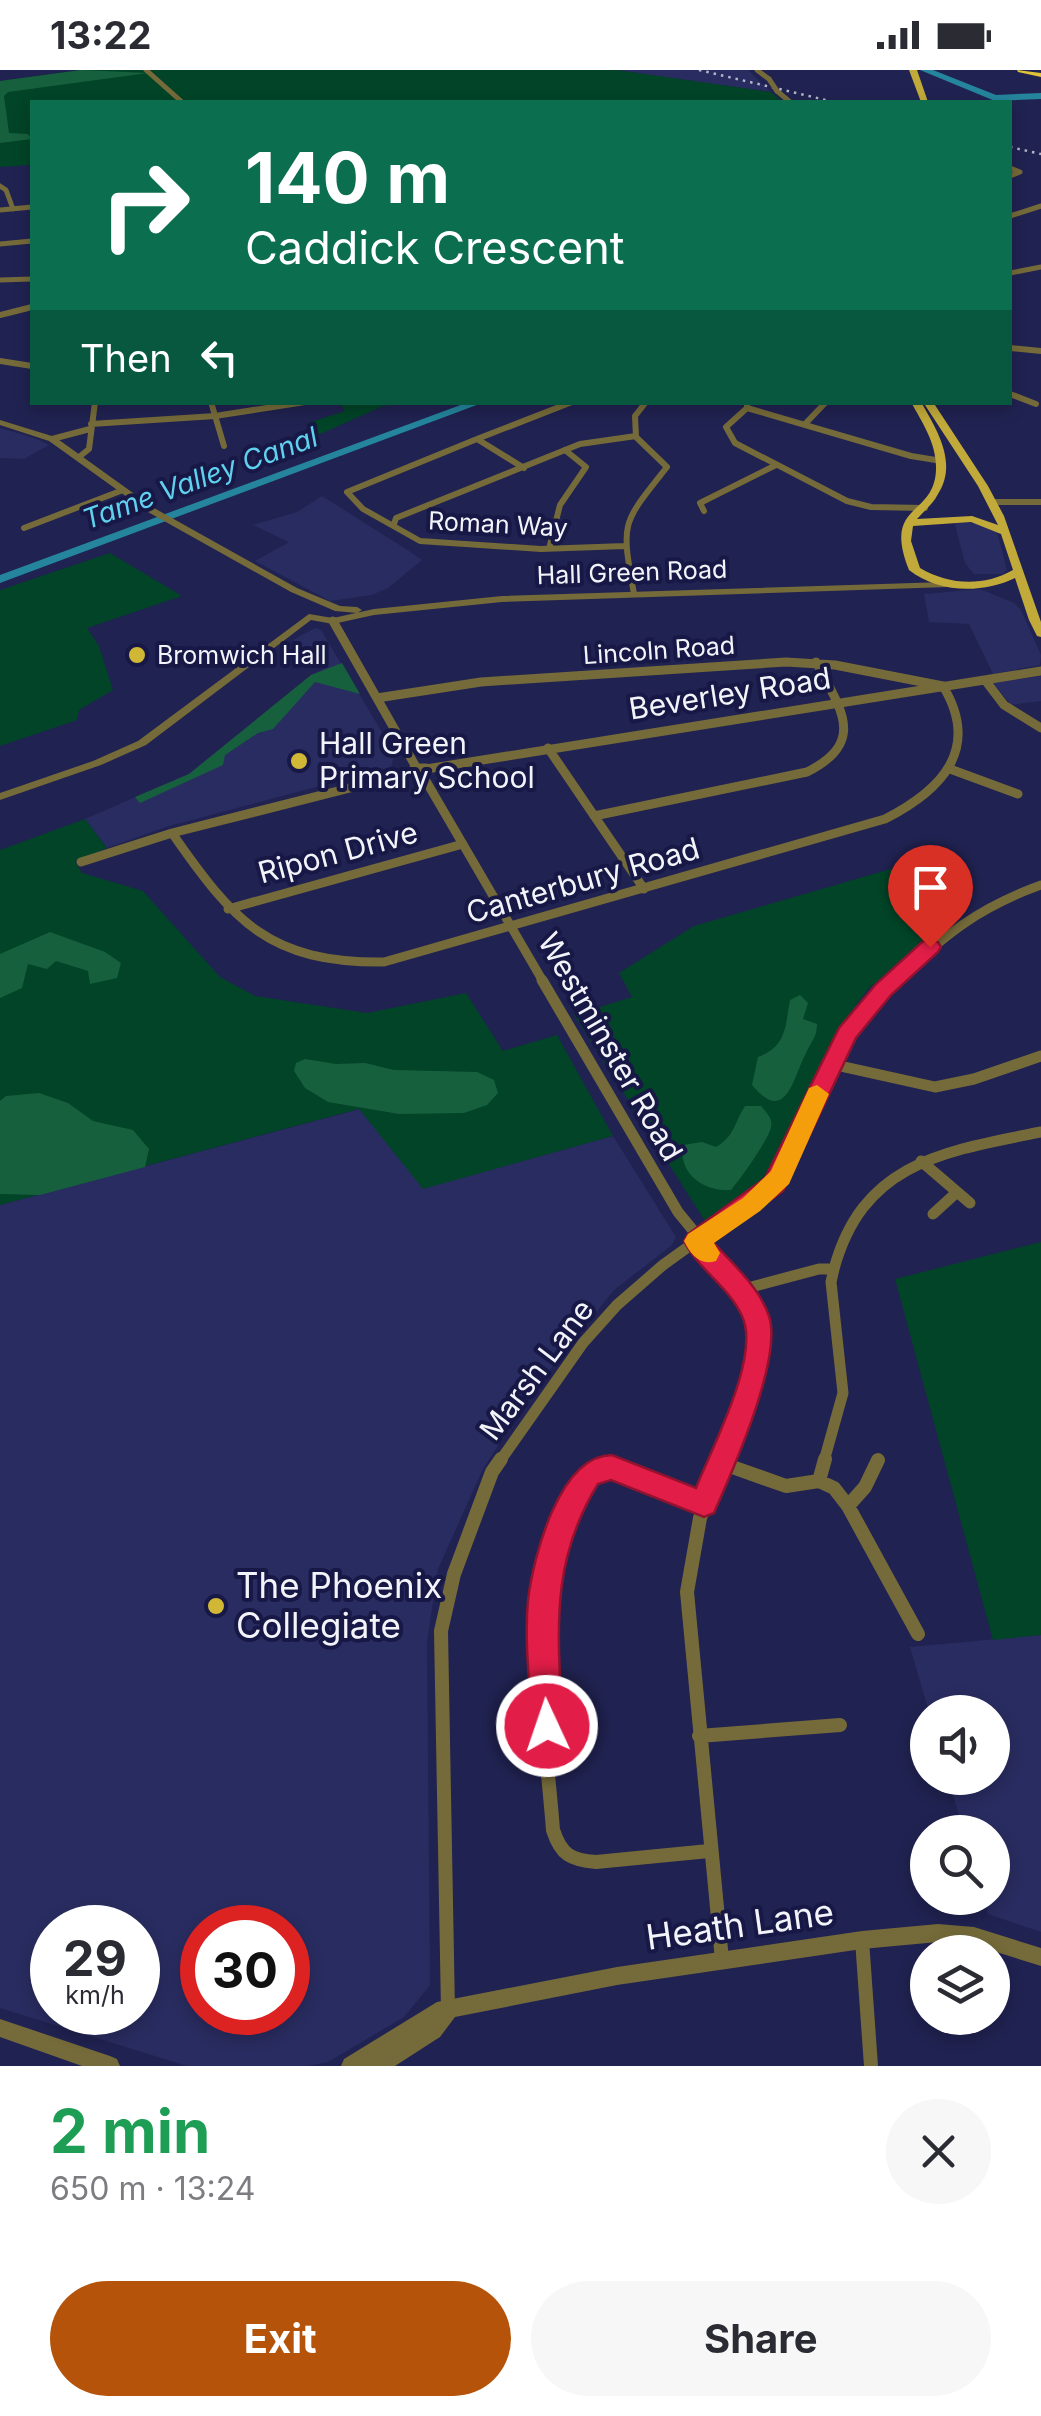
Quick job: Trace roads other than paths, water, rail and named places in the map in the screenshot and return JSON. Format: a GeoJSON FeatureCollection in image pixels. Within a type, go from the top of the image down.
{"type":"FeatureCollection","features":[{"type":"Feature","properties":{"kind":"highway"},"geometry":{"type":"LineString","coordinates":[[1021,70],[1041,74]]}},
{"type":"Feature","properties":{"kind":"main road"},"geometry":{"type":"LineString","coordinates":[[903,70],[913,100]]}},
{"type":"Feature","properties":{"kind":"main road"},"geometry":{"type":"LineString","coordinates":[[913,70],[924,100]]}},
{"type":"Feature","properties":{"kind":"main road"},"geometry":{"type":"LineString","coordinates":[[918,405],[937,440],[942,460],[936,489],[910,523],[906,540],[915,570],[946,585],[1006,580],[1017,572]]}},
{"type":"Feature","properties":{"kind":"main road"},"geometry":{"type":"LineString","coordinates":[[930,405],[992,502],[1026,605],[1041,634]]}},
{"type":"Feature","properties":{"kind":"main road"},"geometry":{"type":"LineString","coordinates":[[942,460],[969,464]]}},
{"type":"Feature","properties":{"kind":"main road"},"geometry":{"type":"LineString","coordinates":[[910,523],[965,518],[982,520],[1005,532]]}},
{"type":"Feature","properties":{"kind":"main road"},"geometry":{"type":"LineString","coordinates":[[979,584],[1026,605]]}},
{"type":"Feature","properties":{"kind":"street"},"geometry":{"type":"LineString","coordinates":[[146,70],[180,100]]}},
{"type":"Feature","properties":{"kind":"street"},"geometry":{"type":"LineString","coordinates":[[757,70],[788,100]]}},
{"type":"Feature","properties":{"kind":"street"},"geometry":{"type":"LineString","coordinates":[[0,186],[6,190],[13,209]]}},
{"type":"Feature","properties":{"kind":"street"},"geometry":{"type":"LineString","coordinates":[[1012,215],[1041,206]]}},
{"type":"Feature","properties":{"kind":"street"},"geometry":{"type":"LineString","coordinates":[[0,210],[30,207]]}},
{"type":"Feature","properties":{"kind":"street"},"geometry":{"type":"LineString","coordinates":[[0,244],[30,242]]}},
{"type":"Feature","properties":{"kind":"street"},"geometry":{"type":"LineString","coordinates":[[1012,273],[1041,267]]}},
{"type":"Feature","properties":{"kind":"street"},"geometry":{"type":"LineString","coordinates":[[0,280],[30,279]]}},
{"type":"Feature","properties":{"kind":"street"},"geometry":{"type":"LineString","coordinates":[[0,315],[30,308]]}},
{"type":"Feature","properties":{"kind":"street"},"geometry":{"type":"LineString","coordinates":[[1012,348],[1041,351]]}},
{"type":"Feature","properties":{"kind":"street"},"geometry":{"type":"LineString","coordinates":[[0,362],[30,366]]}},
{"type":"Feature","properties":{"kind":"street"},"geometry":{"type":"LineString","coordinates":[[1012,395],[1036,404]]}},
{"type":"Feature","properties":{"kind":"street"},"geometry":{"type":"LineString","coordinates":[[79,458],[89,448],[95,405]]}},
{"type":"Feature","properties":{"kind":"street"},"geometry":{"type":"LineString","coordinates":[[212,405],[224,446]]}},
{"type":"Feature","properties":{"kind":"street"},"geometry":{"type":"LineString","coordinates":[[52,439],[91,427],[215,416],[285,405]]}},
{"type":"Feature","properties":{"kind":"street"},"geometry":{"type":"LineString","coordinates":[[477,439],[564,405]]}},
{"type":"Feature","properties":{"kind":"street"},"geometry":{"type":"LineString","coordinates":[[634,594],[624,546],[630,514],[667,467],[636,436],[635,416],[644,405]]}},
{"type":"Feature","properties":{"kind":"street"},"geometry":{"type":"LineString","coordinates":[[924,508],[907,502],[888,507],[856,504],[735,442],[726,427],[747,405],[911,456],[942,460]]}},
{"type":"Feature","properties":{"kind":"street"},"geometry":{"type":"LineString","coordinates":[[804,424],[823,405]]}},
{"type":"Feature","properties":{"kind":"street"},"geometry":{"type":"LineString","coordinates":[[0,422],[52,439],[151,510],[334,613]]}},
{"type":"Feature","properties":{"kind":"street"},"geometry":{"type":"LineString","coordinates":[[394,524],[396,518],[565,450],[596,440],[636,436]]}},
{"type":"Feature","properties":{"kind":"street"},"geometry":{"type":"LineString","coordinates":[[477,439],[524,468]]}},
{"type":"Feature","properties":{"kind":"street","name":"Roman Way"},"geometry":{"type":"LineString","coordinates":[[477,439],[347,492],[363,508],[420,542],[549,549],[624,546]]}},
{"type":"Feature","properties":{"kind":"street"},"geometry":{"type":"LineString","coordinates":[[549,549],[560,505],[586,467],[565,450]]}},
{"type":"Feature","properties":{"kind":"street"},"geometry":{"type":"LineString","coordinates":[[704,511],[700,503],[776,464]]}},
{"type":"Feature","properties":{"kind":"street"},"geometry":{"type":"LineString","coordinates":[[24,528],[123,490]]}},
{"type":"Feature","properties":{"kind":"street"},"geometry":{"type":"LineString","coordinates":[[992,502],[1041,502]]}},
{"type":"Feature","properties":{"kind":"street"},"geometry":{"type":"LineString","coordinates":[[893,586],[904,584],[915,570]]}},
{"type":"Feature","properties":{"kind":"street","name":"Hall Green Road"},"geometry":{"type":"LineString","coordinates":[[334,613],[502,599],[946,585]]}},
{"type":"Feature","properties":{"kind":"street"},"geometry":{"type":"LineString","coordinates":[[294,590],[308,614]]}},
{"type":"Feature","properties":{"kind":"street"},"geometry":{"type":"LineString","coordinates":[[0,797],[97,763],[142,742],[316,604],[334,613]]}},
{"type":"Feature","properties":{"kind":"street"},"geometry":{"type":"LineString","coordinates":[[308,614],[334,613]]}},
{"type":"Feature","properties":{"kind":"street","name":"Westminster Road"},"geometry":{"type":"LineString","coordinates":[[334,613],[419,771],[697,1241],[740,1290],[757,1317],[760,1348],[756,1369],[704,1504],[692,1545],[687,1592],[722,1960]]}},
{"type":"Feature","properties":{"kind":"street"},"geometry":{"type":"LineString","coordinates":[[594,816],[815,768],[837,752],[846,720],[816,662]]}},
{"type":"Feature","properties":{"kind":"street","name":"Lincoln Road"},"geometry":{"type":"LineString","coordinates":[[377,698],[481,682],[816,662],[943,686]]}},
{"type":"Feature","properties":{"kind":"street","name":"Beverley Road"},"geometry":{"type":"LineString","coordinates":[[82,862],[172,833],[419,771],[1041,671]]}},
{"type":"Feature","properties":{"kind":"street"},"geometry":{"type":"LineString","coordinates":[[985,680],[1004,705],[1041,728]]}},
{"type":"Feature","properties":{"kind":"street"},"geometry":{"type":"LineString","coordinates":[[943,686],[956,707],[960,726],[959,746],[950,769],[1018,794]]}},
{"type":"Feature","properties":{"kind":"street"},"geometry":{"type":"LineString","coordinates":[[548,748],[644,889]]}},
{"type":"Feature","properties":{"kind":"street","name":"Canterbury Road"},"geometry":{"type":"LineString","coordinates":[[172,833],[228,909],[246,926],[290,950],[351,963],[402,959],[885,818],[927,795],[950,769]]}},
{"type":"Feature","properties":{"kind":"street","name":"Ripon Drive"},"geometry":{"type":"LineString","coordinates":[[228,909],[462,844]]}},
{"type":"Feature","properties":{"kind":"street","name":"Marsh Lane"},"geometry":{"type":"LineString","coordinates":[[448,2011],[442,1631],[454,1574],[492,1472],[583,1343],[617,1306],[697,1241],[752,1204],[780,1177],[831,1064],[863,1012],[930,947],[981,909],[1041,884]]}},
{"type":"Feature","properties":{"kind":"street"},"geometry":{"type":"LineString","coordinates":[[831,1064],[935,1087],[1041,1056]]}},
{"type":"Feature","properties":{"kind":"street"},"geometry":{"type":"LineString","coordinates":[[818,1481],[843,1394],[831,1282],[846,1228],[864,1202],[922,1161],[947,1151],[1041,1132]]}},
{"type":"Feature","properties":{"kind":"street"},"geometry":{"type":"LineString","coordinates":[[922,1161],[970,1203]]}},
{"type":"Feature","properties":{"kind":"street"},"geometry":{"type":"LineString","coordinates":[[933,1214],[956,1192]]}},
{"type":"Feature","properties":{"kind":"street"},"geometry":{"type":"LineString","coordinates":[[740,1290],[818,1269],[834,1270]]}},
{"type":"Feature","properties":{"kind":"street"},"geometry":{"type":"LineString","coordinates":[[848,1506],[866,1487],[878,1460]]}},
{"type":"Feature","properties":{"kind":"street"},"geometry":{"type":"LineString","coordinates":[[720,1462],[786,1486],[818,1481],[834,1488],[848,1506],[918,1634]]}},
{"type":"Feature","properties":{"kind":"street"},"geometry":{"type":"LineString","coordinates":[[704,1504],[612,1468],[601,1468],[588,1475],[571,1503],[551,1552],[542,1602],[542,1636],[553,1830],[560,1850],[570,1858],[596,1862],[709,1851]]}},
{"type":"Feature","properties":{"kind":"street"},"geometry":{"type":"LineString","coordinates":[[699,1736],[840,1725]]}},
{"type":"Feature","properties":{"kind":"street","name":"Heath Lane"},"geometry":{"type":"LineString","coordinates":[[351,2066],[422,2018],[601,1979],[862,1940],[938,1933],[974,1936],[1041,1957]]}},
{"type":"Feature","properties":{"kind":"street"},"geometry":{"type":"LineString","coordinates":[[862,1940],[871,2066]]}},
{"type":"Feature","properties":{"kind":"street"},"geometry":{"type":"LineString","coordinates":[[378,2066],[433,2030],[448,2011]]}},
{"type":"Feature","properties":{"kind":"street"},"geometry":{"type":"LineString","coordinates":[[0,2028],[110,2066]]}},
{"type":"Feature","properties":{"kind":"water"},"geometry":{"type":"Polygon","coordinates":[[[461,405],[477,405],[0,583],[0,575],[461,405]]]}},
{"type":"Feature","properties":{"kind":"waterway"},"geometry":{"type":"LineString","coordinates":[[925,70],[995,98],[1041,96]]}},
{"type":"Feature","properties":{"kind":"railway"},"geometry":{"type":"LineString","coordinates":[[699,70],[826,100]]}},
{"type":"Feature","properties":{"kind":"railway"},"geometry":{"type":"LineString","coordinates":[[1012,147],[1041,154]]}},
{"type":"Feature","properties":{"kind":"place","name":"Bromwich Hall"},"geometry":{"type":"Point","coordinates":[137,655]}},
{"type":"Feature","properties":{"kind":"place","name":"Hall Green Primary School"},"geometry":{"type":"Point","coordinates":[299,761]}},
{"type":"Feature","properties":{"kind":"place","name":"The Phoenix Collegiate"},"geometry":{"type":"Point","coordinates":[216,1606]}},
{"type":"Feature","properties":{"kind":"water label","name":"Tame Valley Canal"},"geometry":{"type":"Point","coordinates":[200,478]}}]}
